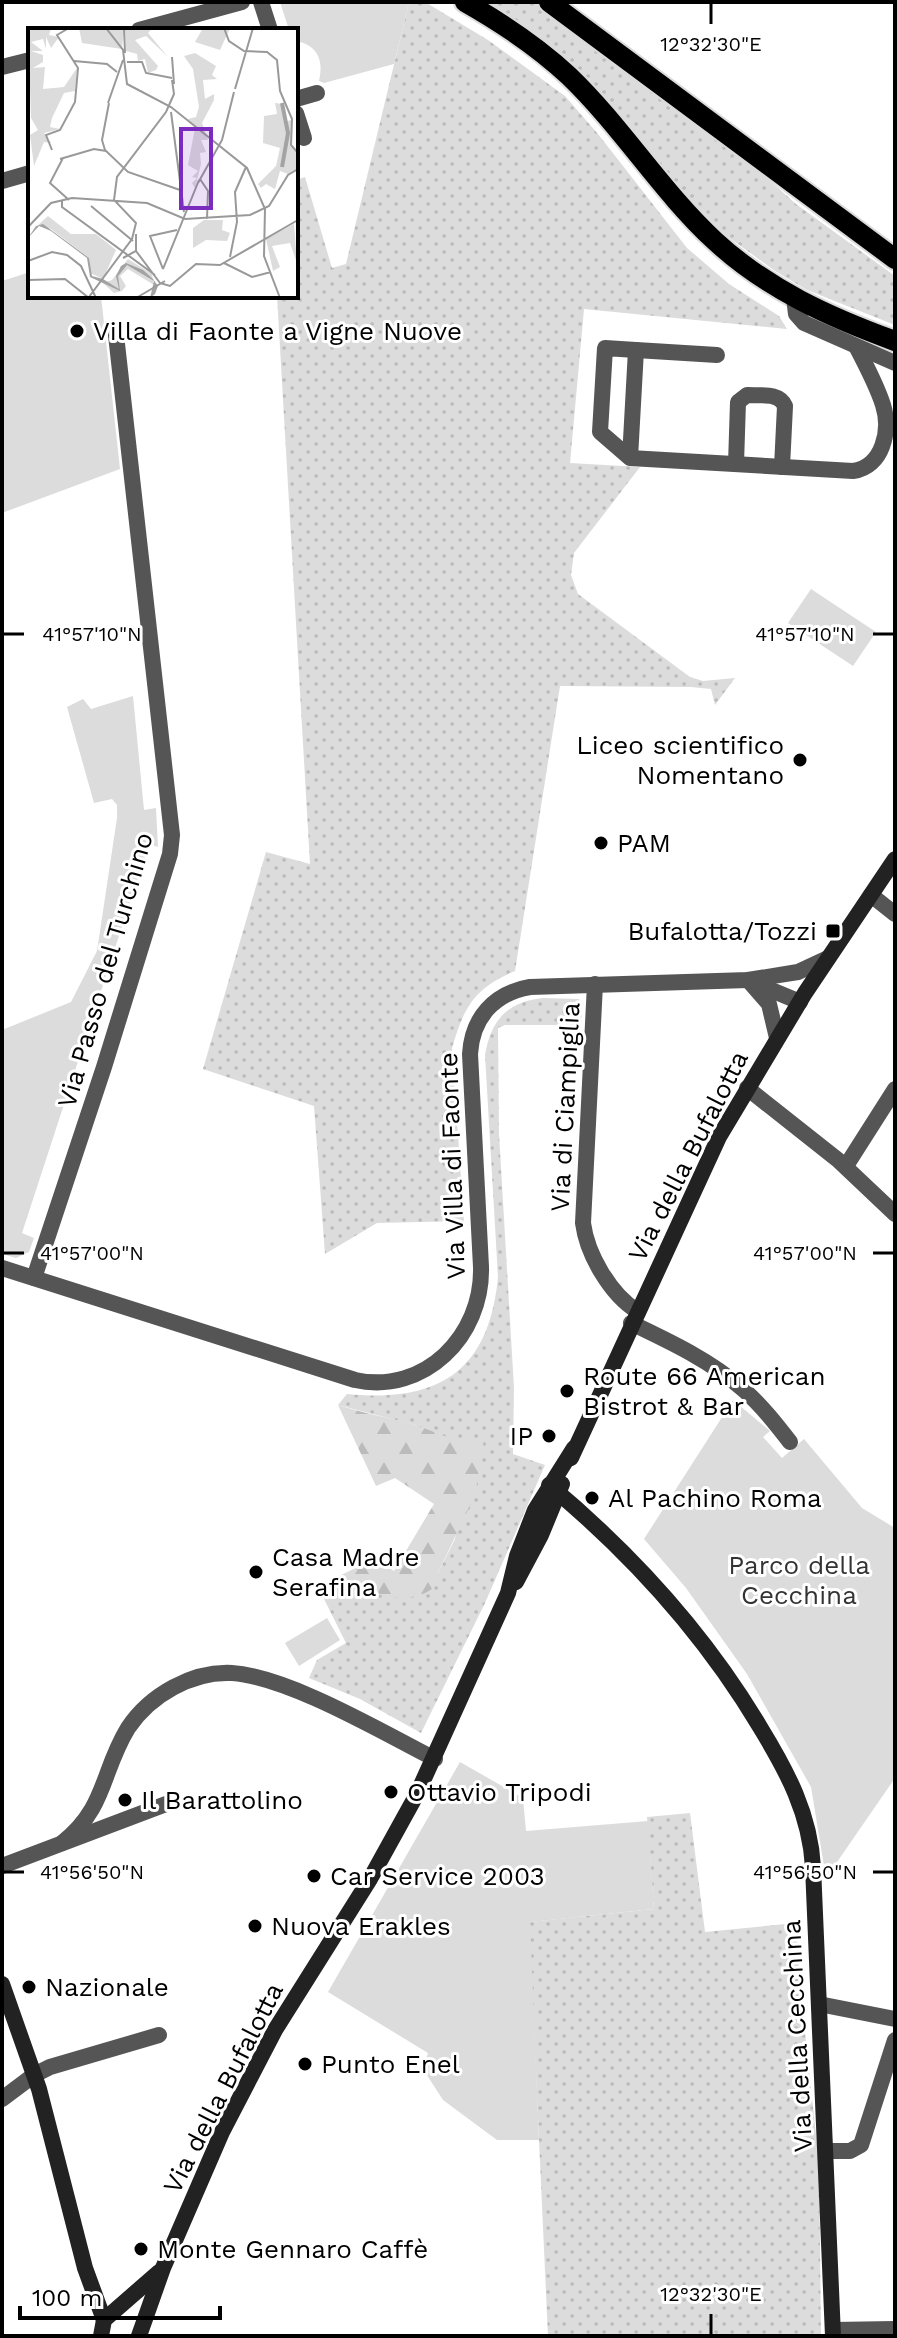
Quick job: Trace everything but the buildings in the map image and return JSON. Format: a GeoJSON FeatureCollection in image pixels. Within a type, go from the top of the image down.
{"type":"FeatureCollection","features":[{"type":"Feature","properties":{"kind":"main road"},"geometry":{"type":"LineString","coordinates":[[465,2],[523,38],[559,67],[601,110],[713,239],[763,279],[842,321],[895,341]]}},
{"type":"Feature","properties":{"kind":"main road"},"geometry":{"type":"LineString","coordinates":[[549,2],[895,262]]}},
{"type":"Feature","properties":{"kind":"main road"},"geometry":{"type":"LineString","coordinates":[[842,321],[895,331]]}},
{"type":"Feature","properties":{"kind":"street"},"geometry":{"type":"LineString","coordinates":[[146,28],[240,2]]}},
{"type":"Feature","properties":{"kind":"street"},"geometry":{"type":"LineString","coordinates":[[261,2],[269,28]]}},
{"type":"Feature","properties":{"kind":"street"},"geometry":{"type":"LineString","coordinates":[[2,67],[28,60]]}},
{"type":"Feature","properties":{"kind":"street"},"geometry":{"type":"LineString","coordinates":[[298,98],[317,93]]}},
{"type":"Feature","properties":{"kind":"street"},"geometry":{"type":"LineString","coordinates":[[298,119],[304,138]]}},
{"type":"Feature","properties":{"kind":"street"},"geometry":{"type":"LineString","coordinates":[[2,181],[28,174]]}},
{"type":"Feature","properties":{"kind":"street"},"geometry":{"type":"LineString","coordinates":[[794,298],[799,319],[895,365],[882,380],[880,397]]}},
{"type":"Feature","properties":{"kind":"street","name":"Via Passo del Turchino"},"geometry":{"type":"LineString","coordinates":[[34,1278],[104,1067],[170,854],[172,835],[116,335]]}},
{"type":"Feature","properties":{"kind":"street"},"geometry":{"type":"LineString","coordinates":[[717,355],[605,348],[600,432],[630,458],[853,471],[867,467],[881,450],[885,418],[880,397],[857,348]]}},
{"type":"Feature","properties":{"kind":"street"},"geometry":{"type":"LineString","coordinates":[[630,458],[636,350]]}},
{"type":"Feature","properties":{"kind":"street"},"geometry":{"type":"LineString","coordinates":[[736,464],[738,402],[747,395],[778,397],[785,406],[782,467]]}},
{"type":"Feature","properties":{"kind":"street","name":"Via della Bufalotta"},"geometry":{"type":"LineString","coordinates":[[139,2336],[163,2268],[222,2132],[251,2074],[290,2004],[370,1879],[435,1759],[508,1593],[526,1530],[554,1489],[703,1168],[777,1038],[895,859]]}},
{"type":"Feature","properties":{"kind":"street"},"geometry":{"type":"LineString","coordinates":[[871,895],[895,914]]}},
{"type":"Feature","properties":{"kind":"street","name":"Via Villa di Faonte"},"geometry":{"type":"LineString","coordinates":[[2,1268],[355,1380],[381,1383],[415,1375],[453,1348],[466,1330],[479,1300],[482,1278],[470,1047],[477,1025],[494,1001],[514,990],[540,986],[779,977],[828,958]]}},
{"type":"Feature","properties":{"kind":"street"},"geometry":{"type":"LineString","coordinates":[[779,977],[790,985],[800,1002]]}},
{"type":"Feature","properties":{"kind":"street"},"geometry":{"type":"LineString","coordinates":[[748,980],[769,1004],[777,1038]]}},
{"type":"Feature","properties":{"kind":"street","name":"Via Villa di Faonte"},"geometry":{"type":"LineString","coordinates":[[748,980],[800,1002]]}},
{"type":"Feature","properties":{"kind":"street","name":"Via di Ciampiglia"},"geometry":{"type":"LineString","coordinates":[[595,984],[583,1223],[588,1245],[601,1269],[634,1317]]}},
{"type":"Feature","properties":{"kind":"street"},"geometry":{"type":"LineString","coordinates":[[747,1088],[846,1166],[895,1214]]}},
{"type":"Feature","properties":{"kind":"street"},"geometry":{"type":"LineString","coordinates":[[846,1166],[895,1089]]}},
{"type":"Feature","properties":{"kind":"street"},"geometry":{"type":"LineString","coordinates":[[634,1317],[728,1378],[750,1396],[790,1442]]}},
{"type":"Feature","properties":{"kind":"street","name":"Via della Cecchina"},"geometry":{"type":"LineString","coordinates":[[554,1489],[629,1556],[665,1594],[734,1684],[785,1771],[805,1814],[812,1851],[833,2333]]}},
{"type":"Feature","properties":{"kind":"street"},"geometry":{"type":"LineString","coordinates":[[62,1843],[89,1816],[120,1743],[141,1712],[168,1690],[212,1674],[244,1675],[285,1688],[355,1718],[435,1759]]}},
{"type":"Feature","properties":{"kind":"street"},"geometry":{"type":"LineString","coordinates":[[2,1866],[174,1801]]}},
{"type":"Feature","properties":{"kind":"street"},"geometry":{"type":"LineString","coordinates":[[2,1984],[34,2075],[85,2268],[105,2323]]}},
{"type":"Feature","properties":{"kind":"street"},"geometry":{"type":"LineString","coordinates":[[819,2004],[895,2019]]}},
{"type":"Feature","properties":{"kind":"street"},"geometry":{"type":"LineString","coordinates":[[2,2099],[34,2075],[60,2063],[159,2035]]}},
{"type":"Feature","properties":{"kind":"street"},"geometry":{"type":"LineString","coordinates":[[827,2151],[854,2151],[861,2145],[895,2040]]}},
{"type":"Feature","properties":{"kind":"street"},"geometry":{"type":"LineString","coordinates":[[105,2323],[163,2268]]}},
{"type":"Feature","properties":{"kind":"street"},"geometry":{"type":"LineString","coordinates":[[105,2323],[125,2314],[133,2319],[139,2336]]}},
{"type":"Feature","properties":{"kind":"street"},"geometry":{"type":"LineString","coordinates":[[833,2333],[895,2329]]}},
{"type":"Feature","properties":{"kind":"green space"},"geometry":{"type":"Polygon","coordinates":[[[280,2],[409,2],[394,64],[324,83],[319,81],[321,67],[318,55],[310,46],[298,42],[298,28],[288,28],[280,2]]]}},
{"type":"Feature","properties":{"kind":"green space"},"geometry":{"type":"Polygon","coordinates":[[[409,2],[425,2],[488,40],[565,96],[687,248],[729,284],[779,316],[787,329],[584,309],[570,463],[640,467],[574,553],[571,575],[578,594],[690,677],[703,681],[735,678],[715,705],[711,689],[560,686],[515,971],[490,984],[473,1000],[461,1021],[452,1048],[464,1221],[377,1223],[325,1254],[314,1106],[203,1069],[266,852],[310,864],[277,298],[298,298],[298,179],[305,177],[332,268],[346,264],[409,2]]]}},
{"type":"Feature","properties":{"kind":"green space"},"geometry":{"type":"Polygon","coordinates":[[[482,2],[536,2],[746,159],[796,204],[895,276],[895,325],[807,290],[709,223],[482,2]]]}},
{"type":"Feature","properties":{"kind":"green space"},"geometry":{"type":"Polygon","coordinates":[[[28,273],[28,298],[101,298],[120,469],[2,513],[2,281],[28,273]]]}},
{"type":"Feature","properties":{"kind":"green space"},"geometry":{"type":"Polygon","coordinates":[[[811,589],[876,632],[853,666],[788,623],[811,589]]]}},
{"type":"Feature","properties":{"kind":"green space"},"geometry":{"type":"Polygon","coordinates":[[[133,696],[144,810],[156,808],[158,847],[149,844],[22,1233],[34,1238],[29,1252],[16,1258],[2,1254],[2,1030],[71,1002],[97,951],[117,818],[117,805],[112,799],[94,803],[67,707],[83,699],[91,709],[133,696]]]}},
{"type":"Feature","properties":{"kind":"green space"},"geometry":{"type":"Polygon","coordinates":[[[543,998],[579,999],[582,1005],[581,1025],[505,1025],[498,1028],[499,1134],[514,1388],[513,1454],[545,1465],[485,1603],[421,1733],[360,1699],[309,1678],[317,1660],[346,1643],[318,1587],[339,1576],[357,1588],[438,1584],[438,1573],[455,1539],[471,1442],[444,1438],[415,1425],[338,1405],[347,1394],[408,1393],[432,1386],[453,1374],[470,1358],[483,1337],[493,1310],[498,1277],[485,1055],[496,1023],[503,1015],[520,1004],[543,998]]]}},
{"type":"Feature","properties":{"kind":"green space","name":"Parco della Cecchina"},"geometry":{"type":"Polygon","coordinates":[[[733,1400],[770,1431],[763,1437],[782,1458],[804,1439],[862,1508],[895,1528],[895,1778],[826,1878],[811,1787],[747,1674],[686,1588],[644,1539],[733,1400]]]}},
{"type":"Feature","properties":{"kind":"green space"},"geometry":{"type":"Polygon","coordinates":[[[338,1405],[456,1439],[484,1439],[475,1495],[438,1573],[438,1584],[427,1592],[402,1598],[388,1596],[362,1588],[339,1576],[374,1559],[394,1571],[434,1504],[395,1478],[376,1486],[338,1405]]]}},
{"type":"Feature","properties":{"kind":"green space"},"geometry":{"type":"Polygon","coordinates":[[[327,1618],[340,1640],[299,1666],[285,1643],[327,1618]]]}},
{"type":"Feature","properties":{"kind":"green space"},"geometry":{"type":"Polygon","coordinates":[[[460,1762],[523,1798],[526,1831],[648,1821],[654,1909],[530,1922],[539,2140],[497,2140],[443,2100],[423,2069],[428,2053],[328,1992],[460,1762]]]}},
{"type":"Feature","properties":{"kind":"green space"},"geometry":{"type":"Polygon","coordinates":[[[690,1813],[705,1932],[796,1923],[819,2162],[821,2336],[548,2336],[529,1922],[654,1909],[647,1817],[690,1813]]]}},
{"type":"Feature","properties":{"kind":"place","name":"Villa di Faonte a Vigne Nuove"},"geometry":{"type":"Point","coordinates":[77,331]}},
{"type":"Feature","properties":{"kind":"place","name":"Liceo scientifico Nomentano"},"geometry":{"type":"Point","coordinates":[800,760]}},
{"type":"Feature","properties":{"kind":"place","name":"PAM"},"geometry":{"type":"Point","coordinates":[601,843]}},
{"type":"Feature","properties":{"kind":"place","name":"Bufalotta/Tozzi"},"geometry":{"type":"Point","coordinates":[833,931]}},
{"type":"Feature","properties":{"kind":"place","name":"Route 66 American Bistrot & Bar"},"geometry":{"type":"Point","coordinates":[567,1391]}},
{"type":"Feature","properties":{"kind":"place","name":"IP"},"geometry":{"type":"Point","coordinates":[549,1436]}},
{"type":"Feature","properties":{"kind":"place","name":"Al Pachino Roma"},"geometry":{"type":"Point","coordinates":[592,1498]}},
{"type":"Feature","properties":{"kind":"place","name":"Casa Madre Serafina"},"geometry":{"type":"Point","coordinates":[256,1572]}},
{"type":"Feature","properties":{"kind":"place","name":"Ottavio Tripodi"},"geometry":{"type":"Point","coordinates":[391,1792]}},
{"type":"Feature","properties":{"kind":"place","name":"Il Barattolino"},"geometry":{"type":"Point","coordinates":[125,1800]}},
{"type":"Feature","properties":{"kind":"place","name":"Car Service 2003"},"geometry":{"type":"Point","coordinates":[314,1876]}},
{"type":"Feature","properties":{"kind":"place","name":"Nuova Erakles"},"geometry":{"type":"Point","coordinates":[255,1926]}},
{"type":"Feature","properties":{"kind":"place","name":"Nazionale"},"geometry":{"type":"Point","coordinates":[29,1987]}},
{"type":"Feature","properties":{"kind":"place","name":"Punto Enel"},"geometry":{"type":"Point","coordinates":[305,2064]}},
{"type":"Feature","properties":{"kind":"place","name":"Monte Gennaro Caffè"},"geometry":{"type":"Point","coordinates":[141,2249]}}]}
